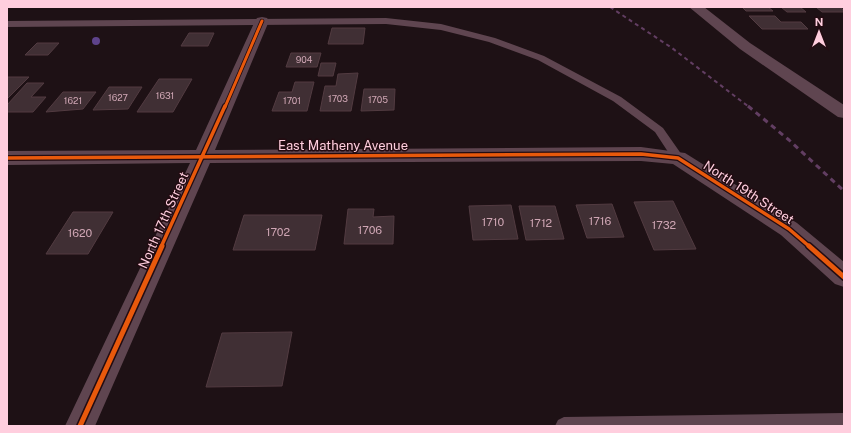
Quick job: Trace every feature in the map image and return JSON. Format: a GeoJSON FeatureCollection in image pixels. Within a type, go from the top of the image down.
{"type":"FeatureCollection","features":[{"type":"Feature","properties":{"kind":"street"},"geometry":{"type":"LineString","coordinates":[[696,7],[744,46],[844,113]]}},
{"type":"Feature","properties":{"kind":"street","name":"North 17th Street"},"geometry":{"type":"LineString","coordinates":[[80,426],[203,156],[262,21]]}},
{"type":"Feature","properties":{"kind":"street","name":"East Matheny Avenue"},"geometry":{"type":"LineString","coordinates":[[7,158],[640,154],[678,158]]}},
{"type":"Feature","properties":{"kind":"street","name":"North 19th Street"},"geometry":{"type":"LineString","coordinates":[[678,158],[789,230],[844,277]]}},
{"type":"Feature","properties":{"kind":"lane"},"geometry":{"type":"LineString","coordinates":[[7,24],[386,21],[441,27],[492,40],[541,58],[616,99],[659,130],[678,158]]}},
{"type":"Feature","properties":{"kind":"lane"},"geometry":{"type":"LineString","coordinates":[[564,426],[844,422]]}},
{"type":"Feature","properties":{"kind":"building"},"geometry":{"type":"Polygon","coordinates":[[[742,7],[768,7],[773,11],[746,11],[742,7]]]}},
{"type":"Feature","properties":{"kind":"building"},"geometry":{"type":"Polygon","coordinates":[[[781,7],[800,7],[806,12],[787,12],[781,7]]]}},
{"type":"Feature","properties":{"kind":"building"},"geometry":{"type":"Polygon","coordinates":[[[816,7],[841,7],[844,12],[822,12],[816,7]]]}},
{"type":"Feature","properties":{"kind":"building"},"geometry":{"type":"Polygon","coordinates":[[[749,16],[775,16],[781,22],[801,22],[808,29],[762,29],[749,16]]]}},
{"type":"Feature","properties":{"kind":"building"},"geometry":{"type":"Polygon","coordinates":[[[332,28],[365,28],[363,44],[328,44],[332,28]]]}},
{"type":"Feature","properties":{"kind":"building"},"geometry":{"type":"Polygon","coordinates":[[[189,33],[214,33],[208,46],[181,46],[189,33]]]}},
{"type":"Feature","properties":{"kind":"building"},"geometry":{"type":"Polygon","coordinates":[[[37,43],[59,43],[48,55],[25,55],[37,43]]]}},
{"type":"Feature","properties":{"kind":"building"},"geometry":{"type":"Polygon","coordinates":[[[291,53],[321,53],[317,67],[286,67],[291,53]]]}},
{"type":"Feature","properties":{"kind":"building"},"geometry":{"type":"Polygon","coordinates":[[[321,63],[336,63],[333,76],[318,76],[321,63]]]}},
{"type":"Feature","properties":{"kind":"building"},"geometry":{"type":"Polygon","coordinates":[[[358,73],[351,111],[320,111],[325,86],[336,86],[338,74],[358,73]]]}},
{"type":"Feature","properties":{"kind":"building"},"geometry":{"type":"Polygon","coordinates":[[[7,77],[29,77],[7,99],[7,77]]]}},
{"type":"Feature","properties":{"kind":"building"},"geometry":{"type":"Polygon","coordinates":[[[159,79],[192,79],[173,112],[137,112],[159,79]]]}},
{"type":"Feature","properties":{"kind":"building"},"geometry":{"type":"Polygon","coordinates":[[[295,82],[314,82],[307,111],[272,111],[279,92],[292,92],[295,82]]]}},
{"type":"Feature","properties":{"kind":"building"},"geometry":{"type":"Polygon","coordinates":[[[27,83],[44,83],[31,97],[46,97],[33,112],[7,112],[7,105],[27,83]]]}},
{"type":"Feature","properties":{"kind":"building"},"geometry":{"type":"Polygon","coordinates":[[[109,87],[142,87],[128,109],[93,110],[109,87]]]}},
{"type":"Feature","properties":{"kind":"building"},"geometry":{"type":"Polygon","coordinates":[[[364,89],[395,89],[394,110],[361,111],[364,89]]]}},
{"type":"Feature","properties":{"kind":"building"},"geometry":{"type":"Polygon","coordinates":[[[63,92],[96,92],[83,109],[46,112],[63,92]]]}},
{"type":"Feature","properties":{"kind":"building"},"geometry":{"type":"Polygon","coordinates":[[[673,201],[696,249],[654,250],[634,202],[673,201]]]}},
{"type":"Feature","properties":{"kind":"building"},"geometry":{"type":"Polygon","coordinates":[[[612,204],[624,237],[587,238],[576,205],[612,204]]]}},
{"type":"Feature","properties":{"kind":"building"},"geometry":{"type":"Polygon","coordinates":[[[511,205],[518,239],[473,240],[469,206],[511,205]]]}},
{"type":"Feature","properties":{"kind":"building"},"geometry":{"type":"Polygon","coordinates":[[[519,206],[555,206],[564,239],[526,240],[519,206]]]}},
{"type":"Feature","properties":{"kind":"building"},"geometry":{"type":"Polygon","coordinates":[[[348,209],[374,209],[373,217],[394,216],[393,244],[344,244],[348,209]]]}},
{"type":"Feature","properties":{"kind":"building"},"geometry":{"type":"Polygon","coordinates":[[[73,212],[113,212],[88,254],[46,254],[73,212]]]}},
{"type":"Feature","properties":{"kind":"building"},"geometry":{"type":"Polygon","coordinates":[[[244,215],[322,215],[315,250],[233,250],[244,215]]]}},
{"type":"Feature","properties":{"kind":"building"},"geometry":{"type":"Polygon","coordinates":[[[292,332],[282,386],[206,387],[222,333],[292,332]]]}},
{"type":"Feature","properties":{"kind":"railway"},"geometry":{"type":"LineString","coordinates":[[610,7],[672,48],[749,107]]}},
{"type":"Feature","properties":{"kind":"railway"},"geometry":{"type":"LineString","coordinates":[[748,106],[789,140],[844,191]]}},
{"type":"Feature","properties":{"kind":"cycle path"},"geometry":{"type":"LineString","coordinates":[[80,426],[203,156],[262,21]]}},
{"type":"Feature","properties":{"kind":"cycle path"},"geometry":{"type":"LineString","coordinates":[[7,158],[641,154],[678,158],[789,229],[844,277]]}}]}
